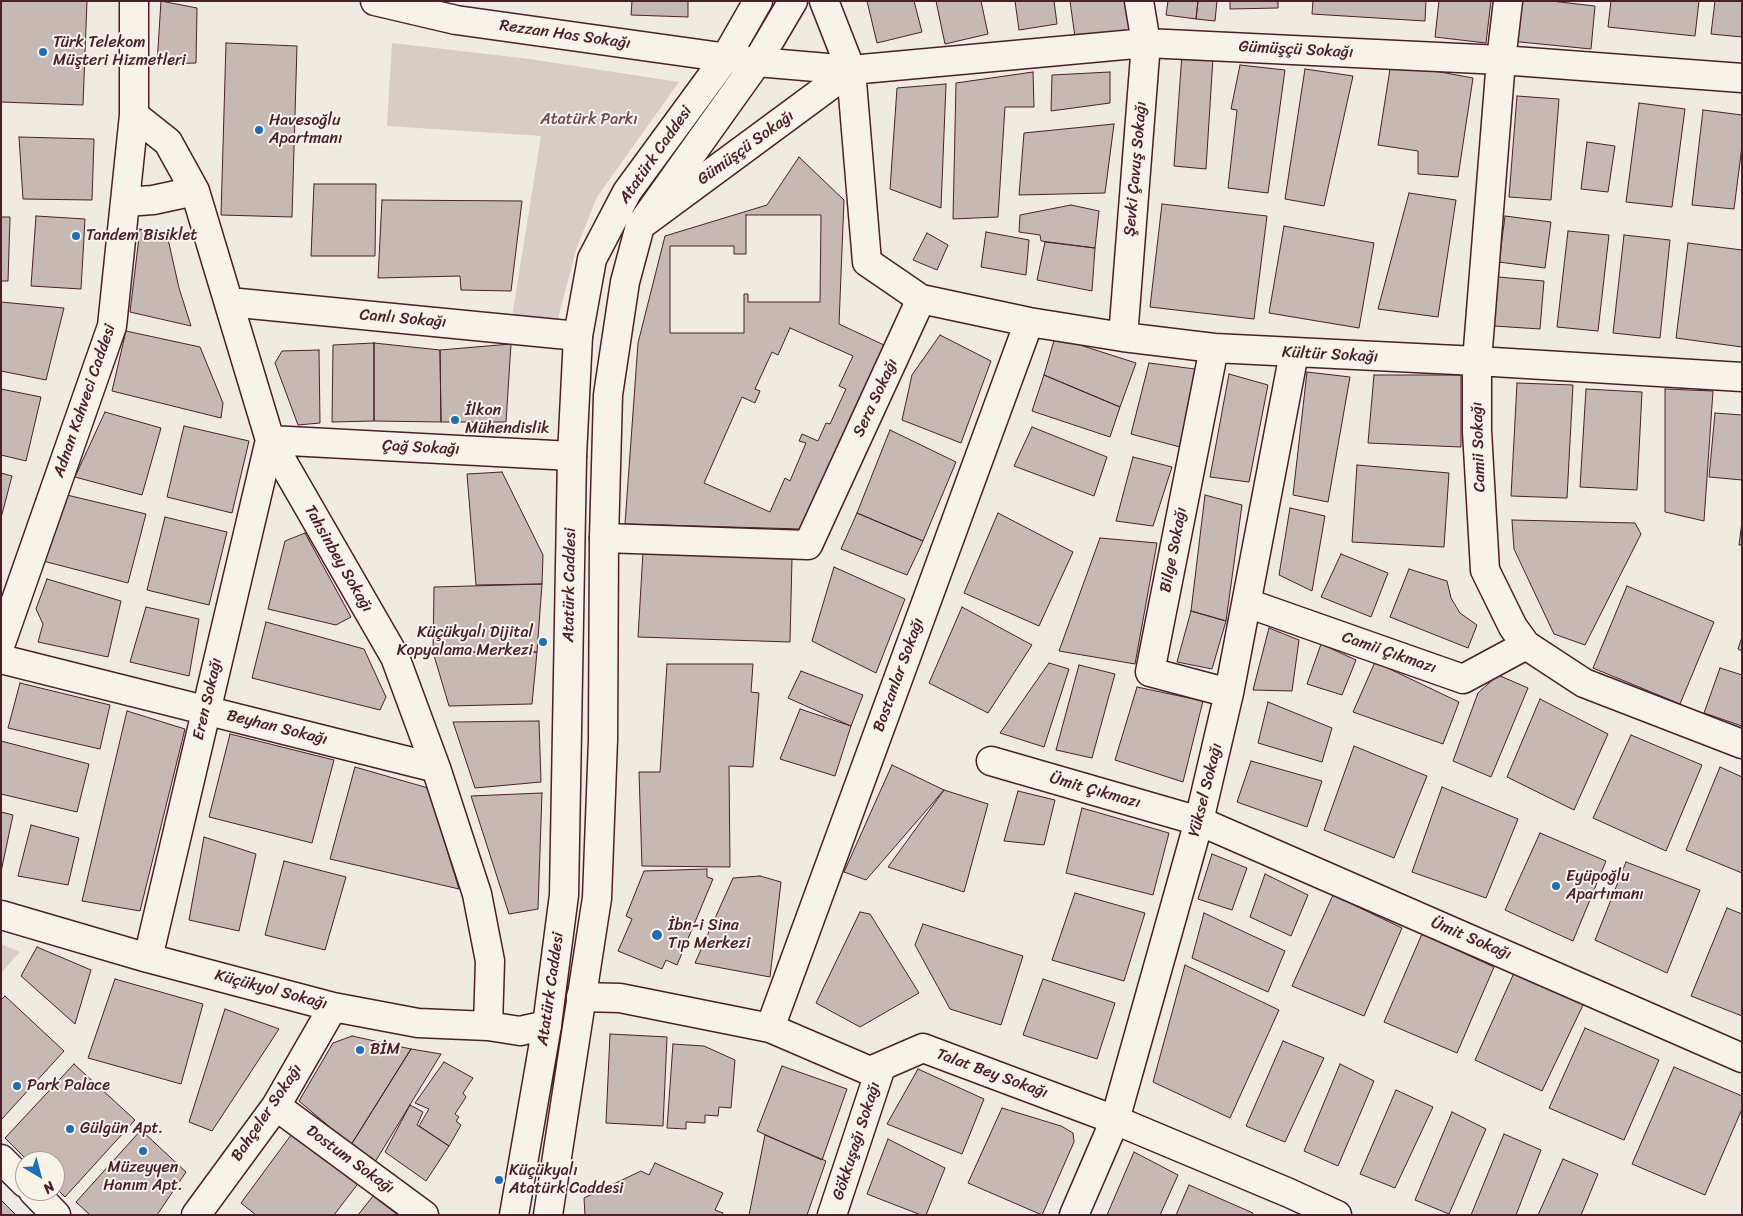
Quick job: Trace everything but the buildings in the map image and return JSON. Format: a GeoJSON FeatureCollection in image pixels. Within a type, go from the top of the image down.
{"type":"FeatureCollection","features":[{"type":"Feature","properties":{"kind":"street","name":"Adnan Kahveci Caddesi"},"geometry":{"type":"LineString","coordinates":[[1,643],[112,326],[134,115],[134,1]]}},
{"type":"Feature","properties":{"kind":"street","name":"Rezzan Has Sokağı"},"geometry":{"type":"LineString","coordinates":[[375,1],[456,20],[757,62]]}},
{"type":"Feature","properties":{"kind":"street","name":"Atatürk Caddesi"},"geometry":{"type":"LineString","coordinates":[[514,1215],[547,1024],[564,894],[572,456],[578,336],[592,259],[627,192],[726,57],[758,1]]}},
{"type":"Feature","properties":{"kind":"street","name":"Atatürk Caddesi"},"geometry":{"type":"LineString","coordinates":[[548,1215],[597,898],[603,740],[604,538],[608,395],[625,282],[640,226],[757,62],[793,1]]}},
{"type":"Feature","properties":{"kind":"street"},"geometry":{"type":"LineString","coordinates":[[824,1],[852,70],[867,262],[921,299]]}},
{"type":"Feature","properties":{"kind":"street","name":"Şevki Çavuş Sokağı"},"geometry":{"type":"LineString","coordinates":[[1123,337],[1146,43],[1139,1]]}},
{"type":"Feature","properties":{"kind":"street","name":"Camii Sokağı"},"geometry":{"type":"LineString","coordinates":[[1508,1],[1501,60],[1477,361],[1477,431],[1484,570],[1513,627],[1526,645],[1584,683],[1742,744]]}},
{"type":"Feature","properties":{"kind":"street","name":"Gümüşçü Sokağı"},"geometry":{"type":"LineString","coordinates":[[757,62],[852,70],[1146,43],[1501,60],[1742,78]]}},
{"type":"Feature","properties":{"kind":"street","name":"Gümüşçü Sokağı"},"geometry":{"type":"LineString","coordinates":[[640,226],[852,70]]}},
{"type":"Feature","properties":{"kind":"street","name":"Tahsinbey Sokağı"},"geometry":{"type":"LineString","coordinates":[[134,115],[168,142],[196,191],[270,440],[395,657],[436,768],[477,894],[490,961],[488,1026]]}},
{"type":"Feature","properties":{"kind":"street"},"geometry":{"type":"LineString","coordinates":[[126,202],[153,200],[196,191]]}},
{"type":"Feature","properties":{"kind":"street","name":"Kültür Sokağı"},"geometry":{"type":"LineString","coordinates":[[921,299],[1029,322],[1123,337],[1214,348],[1742,377]]}},
{"type":"Feature","properties":{"kind":"street","name":"Sera Sokağı"},"geometry":{"type":"LineString","coordinates":[[604,538],[808,546],[921,299]]}},
{"type":"Feature","properties":{"kind":"street","name":"Canlı Sokağı"},"geometry":{"type":"LineString","coordinates":[[229,302],[578,336]]}},
{"type":"Feature","properties":{"kind":"street","name":"Bostanlar Sokağı"},"geometry":{"type":"LineString","coordinates":[[770,1028],[1029,322]]}},
{"type":"Feature","properties":{"kind":"street","name":"Bilge Sokağı"},"geometry":{"type":"LineString","coordinates":[[1214,348],[1150,672],[1229,693]]}},
{"type":"Feature","properties":{"kind":"street","name":"Yüksel Sokağı"},"geometry":{"type":"LineString","coordinates":[[1074,1215],[1115,1120],[1199,821],[1229,693],[1294,353]]}},
{"type":"Feature","properties":{"kind":"street","name":"Çağ Sokağı"},"geometry":{"type":"LineString","coordinates":[[270,440],[572,456]]}},
{"type":"Feature","properties":{"kind":"street","name":"Eren Sokağı"},"geometry":{"type":"LineString","coordinates":[[148,958],[270,440]]}},
{"type":"Feature","properties":{"kind":"street","name":"Camii Çıkmazı"},"geometry":{"type":"LineString","coordinates":[[1247,603],[1463,679],[1526,645]]}},
{"type":"Feature","properties":{"kind":"street","name":"Beyhan Sokağı"},"geometry":{"type":"LineString","coordinates":[[1,659],[436,768]]}},
{"type":"Feature","properties":{"kind":"street","name":"Ümit Çıkmazı"},"geometry":{"type":"LineString","coordinates":[[991,761],[1199,821]]}},
{"type":"Feature","properties":{"kind":"street","name":"Ümit Sokağı"},"geometry":{"type":"LineString","coordinates":[[1199,821],[1742,1058]]}},
{"type":"Feature","properties":{"kind":"street","name":"Küçükyol Sokağı"},"geometry":{"type":"LineString","coordinates":[[1,915],[148,958],[333,1007],[418,1023],[488,1026],[520,1031],[547,1024]]}},
{"type":"Feature","properties":{"kind":"street"},"geometry":{"type":"LineString","coordinates":[[547,1024],[581,997]]}},
{"type":"Feature","properties":{"kind":"street","name":"Talat Bey Sokağı"},"geometry":{"type":"LineString","coordinates":[[581,997],[620,998],[770,1028],[870,1071],[923,1048],[1115,1120],[1284,1204],[1337,1215]]}},
{"type":"Feature","properties":{"kind":"street","name":"Bahçeler Sokağı"},"geometry":{"type":"LineString","coordinates":[[196,1215],[276,1106],[333,1007]]}},
{"type":"Feature","properties":{"kind":"street","name":"Gökkuşağı Sokağı"},"geometry":{"type":"LineString","coordinates":[[832,1215],[881,1067]]}},
{"type":"Feature","properties":{"kind":"street","name":"Dostum Sokağı"},"geometry":{"type":"LineString","coordinates":[[276,1106],[424,1215]]}},
{"type":"Feature","properties":{"kind":"street"},"geometry":{"type":"LineString","coordinates":[[1,1159],[15,1173]]}},
{"type":"Feature","properties":{"kind":"street"},"geometry":{"type":"LineString","coordinates":[[43,1201],[56,1215]]}},
{"type":"Feature","properties":{"kind":"green space","name":"Atatürk Parkı"},"geometry":{"type":"Polygon","coordinates":[[[392,43],[530,59],[679,82],[597,197],[577,247],[557,322],[511,323],[541,136],[387,126],[392,43]]]}},
{"type":"Feature","properties":{"kind":"green space"},"geometry":{"type":"Polygon","coordinates":[[[1,944],[20,952],[1,973],[1,944]]]}},
{"type":"Feature","properties":{"kind":"place","name":"Türk Telekom Müşteri Hizmetleri"},"geometry":{"type":"Point","coordinates":[43,52]}},
{"type":"Feature","properties":{"kind":"place","name":"Havesoğlu Apartmanı"},"geometry":{"type":"Point","coordinates":[259,130]}},
{"type":"Feature","properties":{"kind":"place","name":"Tandem Bisiklet"},"geometry":{"type":"Point","coordinates":[76,236]}},
{"type":"Feature","properties":{"kind":"place","name":"İlkon Mühendislik"},"geometry":{"type":"Point","coordinates":[455,420]}},
{"type":"Feature","properties":{"kind":"place","name":"Küçükyalı Dijital Kopyalama Merkezi"},"geometry":{"type":"Point","coordinates":[543,642]}},
{"type":"Feature","properties":{"kind":"place","name":"Eyüpoğlu Apartımanı"},"geometry":{"type":"Point","coordinates":[1556,886]}},
{"type":"Feature","properties":{"kind":"place","name":"İbn-i Sina Tıp Merkezi"},"geometry":{"type":"Point","coordinates":[657,935]}},
{"type":"Feature","properties":{"kind":"place","name":"BİM"},"geometry":{"type":"Point","coordinates":[360,1050]}},
{"type":"Feature","properties":{"kind":"place","name":"Park Palace"},"geometry":{"type":"Point","coordinates":[17,1086]}},
{"type":"Feature","properties":{"kind":"place","name":"Gülgün Apt."},"geometry":{"type":"Point","coordinates":[70,1129]}},
{"type":"Feature","properties":{"kind":"place","name":"Müzeyyen Hanım Apt."},"geometry":{"type":"Point","coordinates":[143,1151]}},
{"type":"Feature","properties":{"kind":"place","name":"Küçükyalı Atatürk Caddesi"},"geometry":{"type":"Point","coordinates":[499,1180]}}]}
